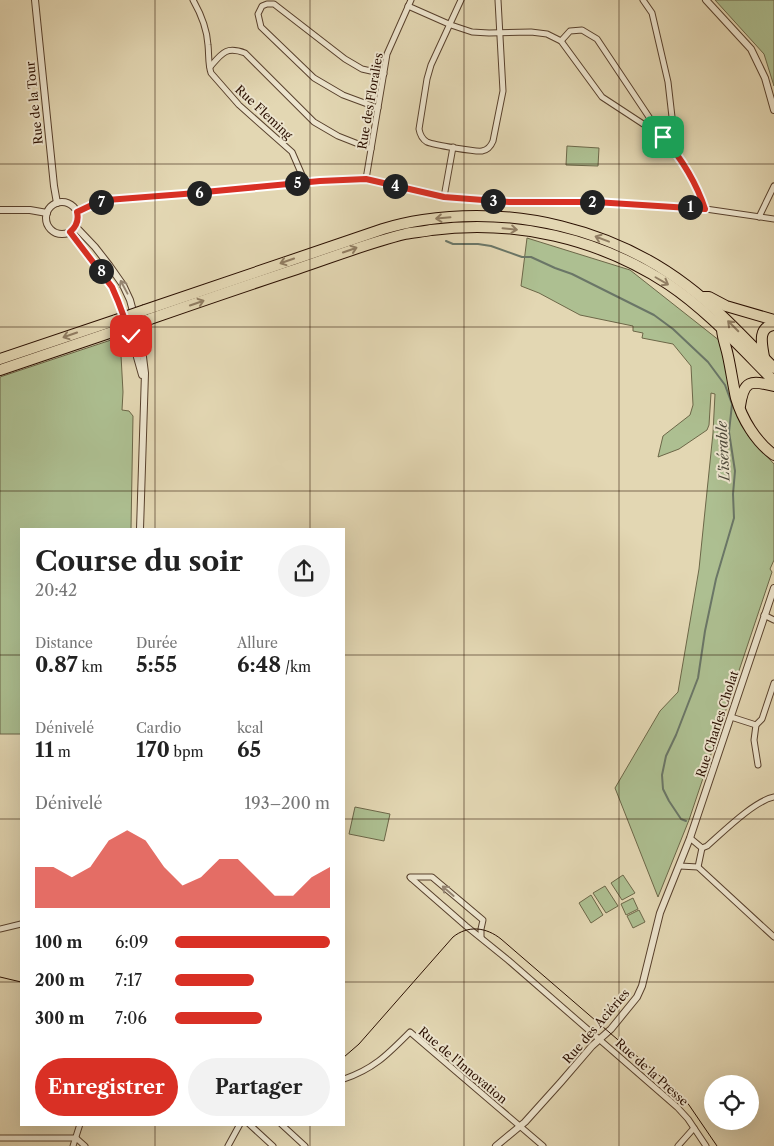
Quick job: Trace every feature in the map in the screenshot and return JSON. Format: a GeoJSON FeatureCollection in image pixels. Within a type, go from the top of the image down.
{"type":"FeatureCollection","features":[{"type":"Feature","properties":{"kind":"highway"},"geometry":{"type":"LineString","coordinates":[[0,370],[115,331],[148,314],[383,229],[424,220],[474,216],[500,216],[535,220],[571,228],[611,242],[674,276],[701,297],[774,368]]}},
{"type":"Feature","properties":{"kind":"highway"},"geometry":{"type":"LineString","coordinates":[[0,359],[116,320],[148,314],[406,234],[454,227],[498,227],[540,232],[585,243],[624,259],[669,285],[696,306],[774,381]]}},
{"type":"Feature","properties":{"kind":"highway"},"geometry":{"type":"LineString","coordinates":[[701,297],[709,297],[726,306],[774,320]]}},
{"type":"Feature","properties":{"kind":"highway"},"geometry":{"type":"LineString","coordinates":[[764,357],[761,340],[763,333],[769,326],[774,325]]}},
{"type":"Feature","properties":{"kind":"highway"},"geometry":{"type":"LineString","coordinates":[[722,330],[740,407],[752,432],[774,456]]}},
{"type":"Feature","properties":{"kind":"highway"},"geometry":{"type":"LineString","coordinates":[[740,407],[742,394],[746,387],[753,382],[774,386]]}},
{"type":"Feature","properties":{"kind":"street","name":"Rue de la Tour"},"geometry":{"type":"LineString","coordinates":[[35,0],[57,203]]}},
{"type":"Feature","properties":{"kind":"street","name":"Rue Fleming"},"geometry":{"type":"LineString","coordinates":[[193,0],[204,24],[212,73],[239,105],[292,152],[305,182]]}},
{"type":"Feature","properties":{"kind":"street","name":"Rue des Floralies"},"geometry":{"type":"LineString","coordinates":[[366,179],[387,54],[411,0]]}},
{"type":"Feature","properties":{"kind":"street"},"geometry":{"type":"LineString","coordinates":[[462,0],[431,65],[419,129],[421,136],[427,142],[481,151],[492,145],[503,91],[498,0]]}},
{"type":"Feature","properties":{"kind":"street"},"geometry":{"type":"LineString","coordinates":[[643,0],[652,13],[668,82],[676,152]]}},
{"type":"Feature","properties":{"kind":"street"},"geometry":{"type":"LineString","coordinates":[[706,0],[751,49],[764,78],[774,110]]}},
{"type":"Feature","properties":{"kind":"street"},"geometry":{"type":"LineString","coordinates":[[378,108],[343,95],[314,78],[261,27],[258,14],[262,6],[274,4],[345,59],[362,69],[384,74]]}},
{"type":"Feature","properties":{"kind":"street"},"geometry":{"type":"LineString","coordinates":[[408,6],[450,25],[472,32],[531,32],[548,34],[561,41],[602,97],[663,137]]}},
{"type":"Feature","properties":{"kind":"street"},"geometry":{"type":"LineString","coordinates":[[561,41],[570,32],[582,30],[597,39],[663,137],[676,152],[697,188],[705,209]]}},
{"type":"Feature","properties":{"kind":"street"},"geometry":{"type":"LineString","coordinates":[[210,67],[228,50],[245,53],[314,122],[338,136],[371,149]]}},
{"type":"Feature","properties":{"kind":"street"},"geometry":{"type":"LineString","coordinates":[[444,197],[452,147]]}},
{"type":"Feature","properties":{"kind":"street"},"geometry":{"type":"LineString","coordinates":[[77,212],[107,200],[305,182],[366,179],[444,197],[509,202],[595,202],[705,209],[774,220]]}},
{"type":"Feature","properties":{"kind":"street"},"geometry":{"type":"LineString","coordinates":[[759,218],[774,186]]}},
{"type":"Feature","properties":{"kind":"street"},"geometry":{"type":"LineString","coordinates":[[66,202],[71,204],[77,212],[78,221],[73,229],[64,234],[54,232],[48,226],[47,213],[57,203],[66,202]]}},
{"type":"Feature","properties":{"kind":"street"},"geometry":{"type":"LineString","coordinates":[[0,210],[30,210],[47,213]]}},
{"type":"Feature","properties":{"kind":"street"},"geometry":{"type":"LineString","coordinates":[[73,229],[112,287],[125,319],[144,381]]}},
{"type":"Feature","properties":{"kind":"street"},"geometry":{"type":"LineString","coordinates":[[73,229],[95,247],[123,285],[130,300],[141,341],[145,373],[140,528]]}},
{"type":"Feature","properties":{"kind":"street","name":"Rue Charles Cholat"},"geometry":{"type":"LineString","coordinates":[[680,866],[774,588]]}},
{"type":"Feature","properties":{"kind":"street"},"geometry":{"type":"LineString","coordinates":[[764,615],[774,620]]}},
{"type":"Feature","properties":{"kind":"street"},"geometry":{"type":"LineString","coordinates":[[758,765],[754,740],[756,725],[762,720],[774,683]]}},
{"type":"Feature","properties":{"kind":"street"},"geometry":{"type":"LineString","coordinates":[[731,717],[756,725]]}},
{"type":"Feature","properties":{"kind":"street"},"geometry":{"type":"LineString","coordinates":[[702,848],[707,846],[748,810],[774,797]]}},
{"type":"Feature","properties":{"kind":"street"},"geometry":{"type":"LineString","coordinates":[[690,838],[702,848]]}},
{"type":"Feature","properties":{"kind":"street"},"geometry":{"type":"LineString","coordinates":[[698,867],[702,848]]}},
{"type":"Feature","properties":{"kind":"street"},"geometry":{"type":"LineString","coordinates":[[680,866],[698,867],[774,938]]}},
{"type":"Feature","properties":{"kind":"street","name":"Rue des Aciéries"},"geometry":{"type":"LineString","coordinates":[[496,1146],[520,1126],[592,1046],[612,1027],[641,992],[660,913],[680,866]]}},
{"type":"Feature","properties":{"kind":"street","name":"Rue de la Presse"},"geometry":{"type":"LineString","coordinates":[[481,938],[480,933],[483,920],[432,877],[410,877],[677,1107],[688,1119],[706,1146]]}},
{"type":"Feature","properties":{"kind":"street"},"geometry":{"type":"LineString","coordinates":[[0,929],[20,924]]}},
{"type":"Feature","properties":{"kind":"street","name":"Rue de l'Innovation"},"geometry":{"type":"LineString","coordinates":[[345,1079],[375,1065],[410,1032],[520,1126]]}},
{"type":"Feature","properties":{"kind":"street"},"geometry":{"type":"LineString","coordinates":[[73,1146],[79,1126]]}},
{"type":"Feature","properties":{"kind":"street"},"geometry":{"type":"LineString","coordinates":[[228,1146],[239,1126]]}},
{"type":"Feature","properties":{"kind":"street"},"geometry":{"type":"LineString","coordinates":[[251,1126],[273,1146]]}},
{"type":"Feature","properties":{"kind":"street"},"geometry":{"type":"LineString","coordinates":[[284,1126],[305,1146]]}},
{"type":"Feature","properties":{"kind":"street"},"geometry":{"type":"LineString","coordinates":[[520,1126],[543,1146]]}},
{"type":"Feature","properties":{"kind":"street"},"geometry":{"type":"LineString","coordinates":[[678,1146],[694,1128]]}},
{"type":"Feature","properties":{"kind":"street"},"geometry":{"type":"LineString","coordinates":[[0,1138],[76,1138],[85,1146]]}},
{"type":"Feature","properties":{"kind":"green space"},"geometry":{"type":"Polygon","coordinates":[[[715,0],[774,0],[774,86],[764,54],[715,0]]]}},
{"type":"Feature","properties":{"kind":"green space"},"geometry":{"type":"Polygon","coordinates":[[[567,146],[599,148],[598,166],[566,165],[567,146]]]}},
{"type":"Feature","properties":{"kind":"green space"},"geometry":{"type":"Polygon","coordinates":[[[527,238],[630,270],[720,341],[748,436],[774,464],[774,560],[770,569],[772,572],[689,820],[658,897],[615,788],[660,711],[678,692],[699,569],[713,433],[715,394],[711,393],[707,430],[679,449],[658,457],[663,436],[690,415],[693,405],[691,366],[673,344],[642,338],[643,333],[633,331],[633,326],[580,315],[539,293],[521,286],[527,238]]]}},
{"type":"Feature","properties":{"kind":"green space"},"geometry":{"type":"Polygon","coordinates":[[[120,337],[122,410],[129,411],[133,416],[131,528],[20,528],[20,734],[0,734],[0,377],[120,337]]]}},
{"type":"Feature","properties":{"kind":"green space"},"geometry":{"type":"Polygon","coordinates":[[[355,807],[390,814],[384,841],[349,834],[355,807]]]}},
{"type":"Feature","properties":{"kind":"green space"},"geometry":{"type":"Polygon","coordinates":[[[623,875],[635,893],[622,900],[611,883],[623,875]]]}},
{"type":"Feature","properties":{"kind":"green space"},"geometry":{"type":"Polygon","coordinates":[[[605,886],[618,906],[606,913],[593,893],[605,886]]]}},
{"type":"Feature","properties":{"kind":"green space"},"geometry":{"type":"Polygon","coordinates":[[[591,895],[603,915],[591,923],[579,903],[591,895]]]}},
{"type":"Feature","properties":{"kind":"green space"},"geometry":{"type":"Polygon","coordinates":[[[633,898],[638,909],[626,915],[621,904],[633,898]]]}},
{"type":"Feature","properties":{"kind":"green space"},"geometry":{"type":"Polygon","coordinates":[[[639,910],[645,922],[633,928],[627,916],[639,910]]]}},
{"type":"Feature","properties":{"kind":"waterway","name":"L'isérable"},"geometry":{"type":"LineString","coordinates":[[446,241],[453,244],[491,246],[522,257],[531,257],[572,274],[654,315],[673,329],[708,362],[725,385],[732,404],[729,432],[735,471],[733,494],[734,518],[716,579],[705,631],[698,678],[666,756],[662,775],[663,789],[669,801],[681,819],[686,821]]}},
{"type":"Feature","properties":{"kind":"tram line"},"geometry":{"type":"LineString","coordinates":[[345,1056],[359,1044],[453,937],[471,929],[483,930],[501,939],[675,1089],[689,1105],[717,1146]]}},
{"type":"Feature","properties":{"kind":"tram line"},"geometry":{"type":"LineString","coordinates":[[0,977],[20,982]]}},
{"type":"Feature","properties":{"kind":"route"},"geometry":{"type":"LineString","coordinates":[[131,336],[112,287],[70,232],[76,227],[78,221],[77,212],[94,204],[107,200],[268,185],[366,179],[444,197],[509,202],[595,202],[705,209],[697,188],[684,164],[663,137]]}}]}
